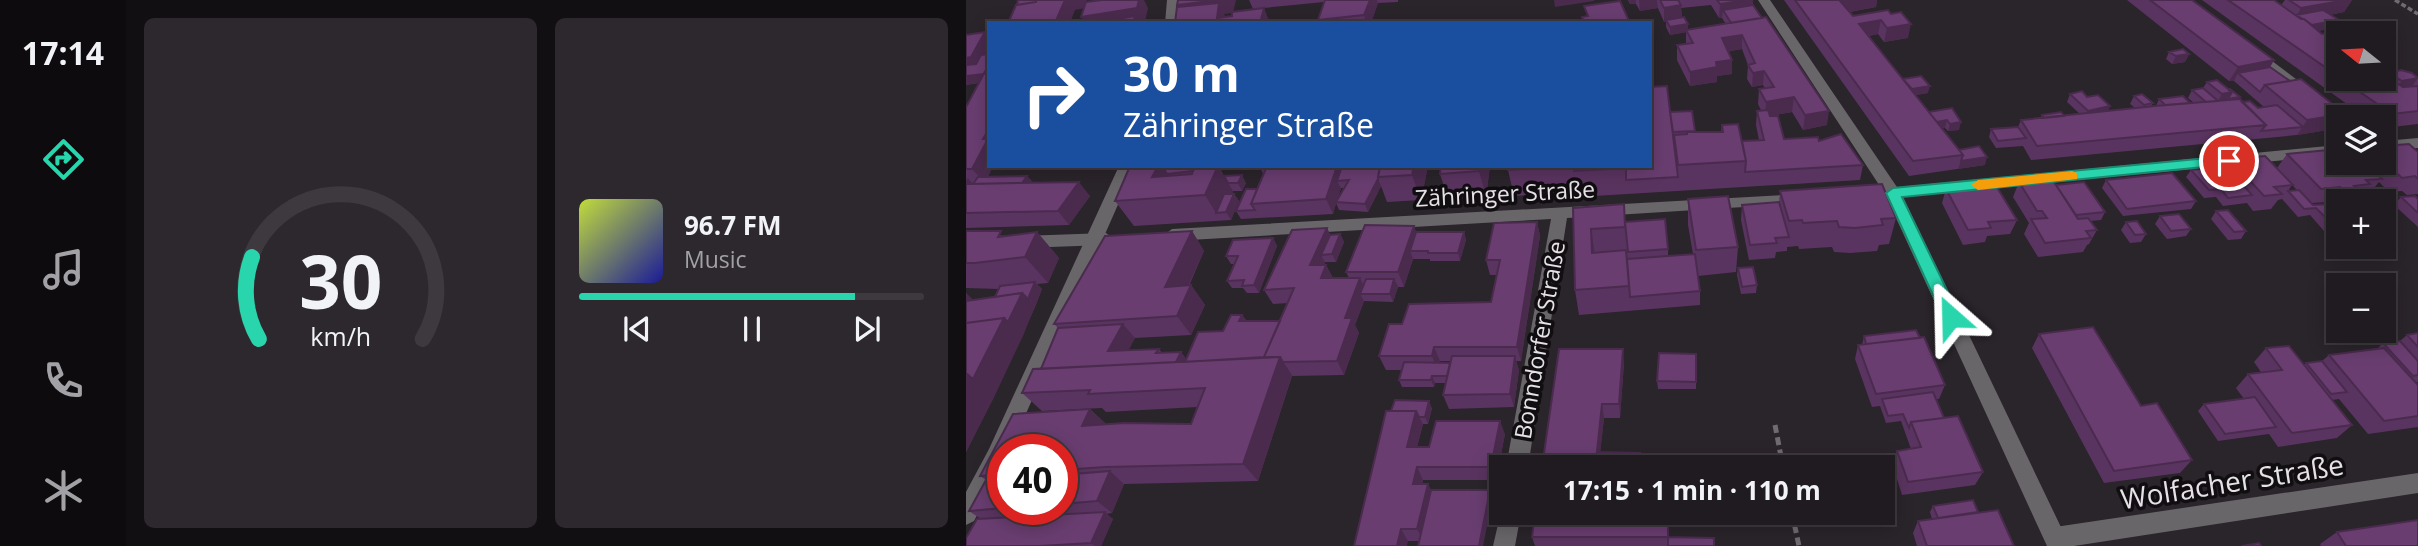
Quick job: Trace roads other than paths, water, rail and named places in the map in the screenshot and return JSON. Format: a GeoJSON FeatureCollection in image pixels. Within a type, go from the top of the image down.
{"type":"FeatureCollection","features":[{"type":"Feature","properties":{"kind":"street"},"geometry":{"type":"LineString","coordinates":[[1171,21],[1173,0]]}},
{"type":"Feature","properties":{"kind":"street"},"geometry":{"type":"LineString","coordinates":[[1764,0],[1893,193],[2057,542]]}},
{"type":"Feature","properties":{"kind":"street"},"geometry":{"type":"LineString","coordinates":[[2244,47],[2326,107]]}},
{"type":"Feature","properties":{"kind":"street"},"geometry":{"type":"LineString","coordinates":[[2396,145],[2418,143]]}},
{"type":"Feature","properties":{"kind":"street"},"geometry":{"type":"LineString","coordinates":[[1856,195],[2326,151]]}},
{"type":"Feature","properties":{"kind":"street"},"geometry":{"type":"LineString","coordinates":[[966,514],[997,455],[1126,168]]}},
{"type":"Feature","properties":{"kind":"street","name":"Zähringer Straße"},"geometry":{"type":"LineString","coordinates":[[1157,236],[1818,198]]}},
{"type":"Feature","properties":{"kind":"street","name":"Bonndorfer Straße"},"geometry":{"type":"LineString","coordinates":[[1519,455],[1560,213]]}},
{"type":"Feature","properties":{"kind":"street"},"geometry":{"type":"LineString","coordinates":[[1000,243],[1116,239]]}},
{"type":"Feature","properties":{"kind":"street","name":"Wolfacher Straße"},"geometry":{"type":"LineString","coordinates":[[2057,542],[2418,483]]}},
{"type":"Feature","properties":{"kind":"street"},"geometry":{"type":"LineString","coordinates":[[1504,546],[1508,525]]}}]}
